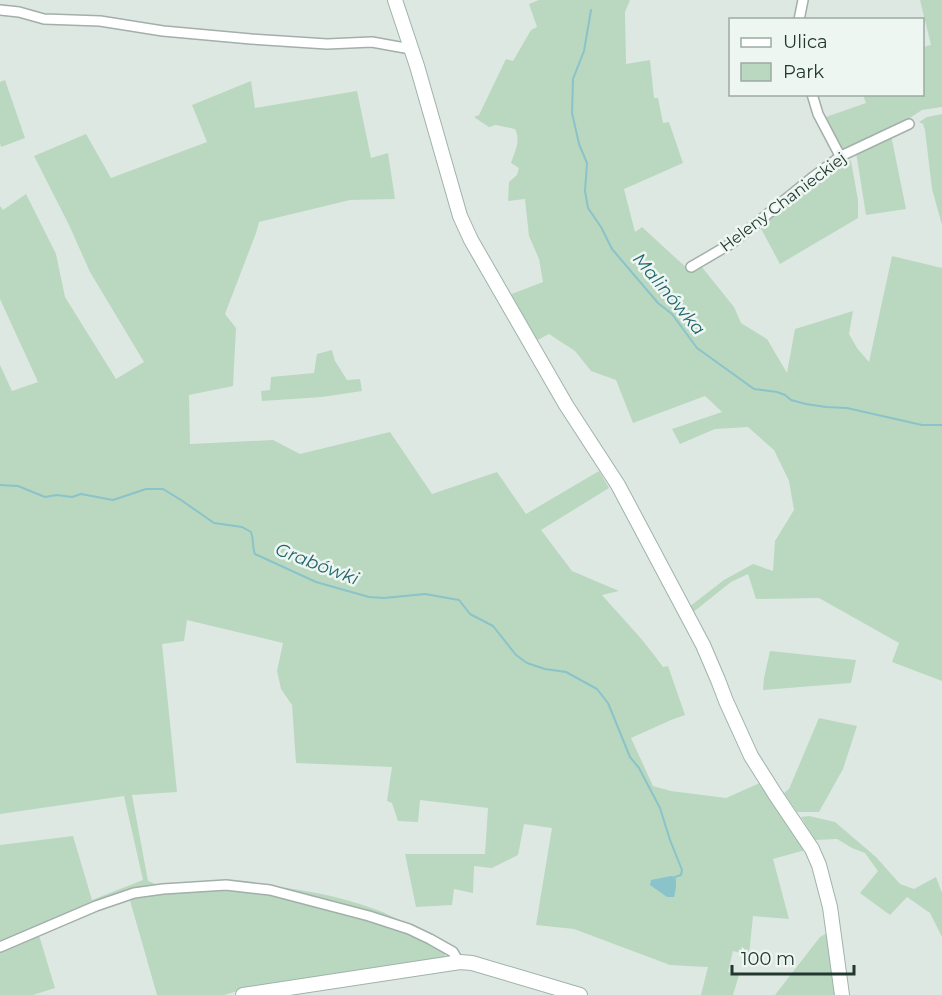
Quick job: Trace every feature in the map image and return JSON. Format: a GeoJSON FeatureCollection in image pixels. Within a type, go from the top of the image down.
{"type":"FeatureCollection","features":[{"type":"Feature","properties":{"kind":"street"},"geometry":{"type":"LineString","coordinates":[[395,0],[460,216],[471,240],[566,405],[618,485],[703,645],[751,756],[806,840],[819,865],[830,907],[842,995]]}},
{"type":"Feature","properties":{"kind":"street"},"geometry":{"type":"LineString","coordinates":[[799,18],[803,0]]}},
{"type":"Feature","properties":{"kind":"street"},"geometry":{"type":"LineString","coordinates":[[0,10],[19,12],[44,20],[100,21],[163,31],[252,39],[327,44],[372,42],[405,48],[410,46]]}},
{"type":"Feature","properties":{"kind":"street"},"geometry":{"type":"LineString","coordinates":[[813,96],[818,114],[841,156]]}},
{"type":"Feature","properties":{"kind":"street","name":"Heleny Chanieckiej"},"geometry":{"type":"LineString","coordinates":[[691,267],[732,243],[841,156],[909,124]]}},
{"type":"Feature","properties":{"kind":"street"},"geometry":{"type":"LineString","coordinates":[[0,947],[88,909],[134,893],[226,885],[270,890],[409,929],[453,952],[457,962]]}},
{"type":"Feature","properties":{"kind":"street"},"geometry":{"type":"LineString","coordinates":[[243,995],[457,962],[472,963],[580,995]]}},
{"type":"Feature","properties":{"kind":"green space"},"geometry":{"type":"Polygon","coordinates":[[[539,0],[630,0],[625,12],[626,64],[650,60],[654,98],[658,98],[663,123],[669,122],[683,163],[624,189],[635,232],[642,227],[691,272],[701,266],[734,307],[741,323],[767,339],[787,373],[795,329],[853,311],[849,334],[869,362],[892,256],[942,268],[942,681],[892,662],[899,643],[819,598],[756,599],[748,574],[731,582],[692,613],[689,607],[724,580],[753,564],[773,571],[775,541],[794,510],[789,481],[774,450],[748,427],[715,429],[680,444],[672,429],[722,412],[705,396],[633,423],[616,380],[591,371],[575,351],[549,334],[536,341],[509,295],[543,282],[539,259],[529,236],[525,199],[508,201],[509,182],[517,175],[519,168],[511,163],[517,146],[517,133],[515,129],[496,125],[489,127],[474,117],[479,115],[506,59],[513,61],[531,30],[537,27],[529,4],[539,0]]]}},
{"type":"Feature","properties":{"kind":"green space"},"geometry":{"type":"Polygon","coordinates":[[[920,0],[942,0],[942,107],[922,110],[899,125],[842,153],[823,118],[866,103],[863,96],[924,96],[924,47],[931,45],[920,0]]]}},
{"type":"Feature","properties":{"kind":"green space"},"geometry":{"type":"Polygon","coordinates":[[[5,80],[25,138],[1,147],[0,82],[5,80]]]}},
{"type":"Feature","properties":{"kind":"green space"},"geometry":{"type":"Polygon","coordinates":[[[251,81],[255,108],[357,91],[371,158],[388,153],[395,199],[350,200],[259,222],[225,314],[236,328],[233,386],[189,395],[190,444],[273,440],[300,454],[390,432],[432,494],[497,472],[526,514],[599,471],[609,488],[541,530],[572,571],[619,591],[602,595],[663,667],[668,666],[685,715],[631,738],[653,786],[671,791],[726,798],[762,782],[809,849],[773,859],[789,919],[753,916],[749,955],[733,951],[728,972],[739,975],[733,995],[701,995],[708,967],[670,965],[574,929],[536,925],[552,828],[524,824],[518,855],[492,868],[474,866],[473,893],[454,889],[452,905],[416,907],[405,854],[485,854],[488,808],[420,800],[418,822],[398,821],[392,803],[387,801],[392,767],[296,763],[292,705],[281,689],[277,671],[283,643],[187,620],[184,641],[162,644],[177,792],[132,795],[148,881],[156,884],[94,905],[0,945],[0,845],[73,836],[92,900],[143,880],[124,796],[0,814],[0,365],[12,391],[38,382],[0,299],[0,206],[3,210],[26,194],[56,254],[65,297],[116,379],[144,362],[90,272],[34,156],[86,134],[111,178],[207,142],[192,105],[251,81]]]}},
{"type":"Feature","properties":{"kind":"green space"},"geometry":{"type":"Polygon","coordinates":[[[942,114],[942,225],[932,189],[925,130],[923,124],[919,122],[927,117],[942,114]]]}},
{"type":"Feature","properties":{"kind":"green space"},"geometry":{"type":"Polygon","coordinates":[[[891,135],[906,209],[866,215],[856,152],[891,135]]]}},
{"type":"Feature","properties":{"kind":"green space"},"geometry":{"type":"Polygon","coordinates":[[[844,159],[851,161],[858,200],[858,218],[780,264],[759,225],[811,180],[844,159]]]}},
{"type":"Feature","properties":{"kind":"green space"},"geometry":{"type":"Polygon","coordinates":[[[332,350],[335,361],[347,380],[360,379],[362,391],[322,397],[262,401],[261,391],[270,390],[271,377],[314,373],[317,354],[332,350]]]}},
{"type":"Feature","properties":{"kind":"green space"},"geometry":{"type":"Polygon","coordinates":[[[770,651],[856,660],[851,683],[763,690],[770,651]]]}},
{"type":"Feature","properties":{"kind":"green space"},"geometry":{"type":"Polygon","coordinates":[[[819,718],[857,726],[843,769],[819,812],[797,812],[784,793],[789,789],[819,718]]]}},
{"type":"Feature","properties":{"kind":"green space"},"geometry":{"type":"Polygon","coordinates":[[[809,816],[835,822],[876,857],[900,884],[914,889],[936,877],[942,893],[942,937],[930,913],[907,897],[890,915],[860,893],[878,871],[865,853],[837,839],[815,840],[801,817],[809,816]]]}},
{"type":"Feature","properties":{"kind":"green space"},"geometry":{"type":"Polygon","coordinates":[[[238,882],[343,899],[380,911],[403,922],[339,905],[238,882]]]}},
{"type":"Feature","properties":{"kind":"green space"},"geometry":{"type":"Polygon","coordinates":[[[211,888],[247,890],[303,899],[409,930],[443,949],[446,958],[224,995],[157,995],[129,897],[211,888]]]}},
{"type":"Feature","properties":{"kind":"green space"},"geometry":{"type":"Polygon","coordinates":[[[38,932],[55,988],[33,995],[0,995],[0,949],[38,932]]]}},
{"type":"Feature","properties":{"kind":"green space"},"geometry":{"type":"Polygon","coordinates":[[[829,932],[838,995],[775,995],[820,937],[829,932]]]}},
{"type":"Feature","properties":{"kind":"water"},"geometry":{"type":"Polygon","coordinates":[[[671,876],[676,880],[674,897],[667,897],[650,885],[651,880],[671,876]]]}},
{"type":"Feature","properties":{"kind":"waterway","name":"Malinówka"},"geometry":{"type":"LineString","coordinates":[[591,10],[584,51],[573,79],[572,113],[579,144],[587,163],[585,191],[588,208],[612,249],[658,303],[672,314],[697,348],[754,389],[777,392],[791,400],[806,404],[847,408],[922,425],[942,425]]}},
{"type":"Feature","properties":{"kind":"waterway","name":"Grabówki"},"geometry":{"type":"LineString","coordinates":[[0,485],[18,486],[45,497],[57,495],[72,497],[81,494],[113,500],[146,489],[163,489],[214,523],[242,527],[251,532],[255,554],[316,582],[369,597],[384,598],[425,594],[459,600],[470,614],[493,626],[516,655],[527,663],[566,672],[597,689],[608,703],[630,757],[639,768],[660,808],[682,870],[681,875],[675,877]]}}]}
